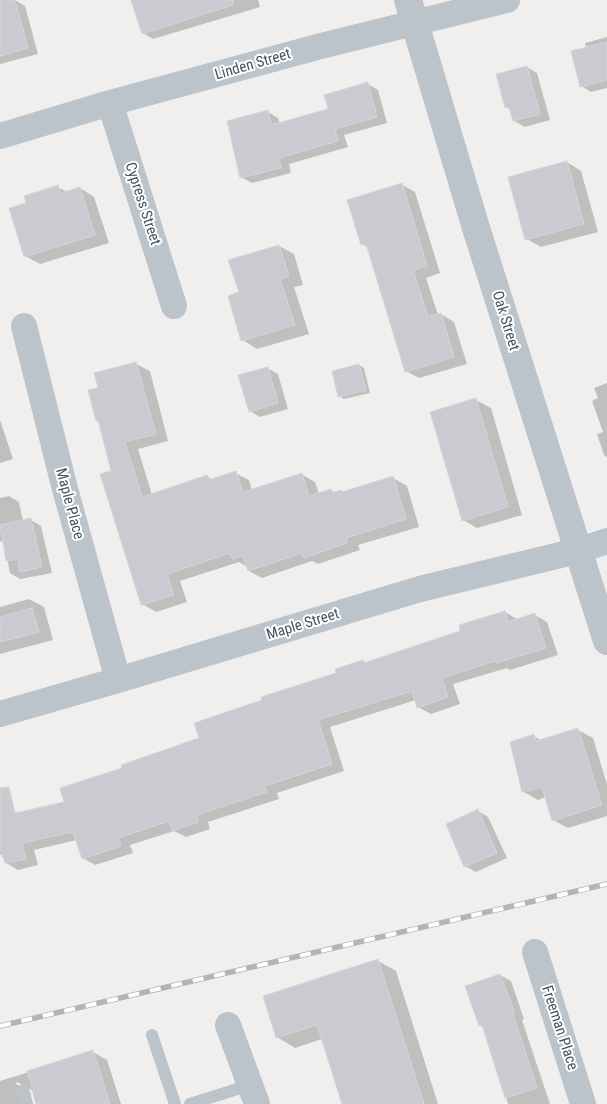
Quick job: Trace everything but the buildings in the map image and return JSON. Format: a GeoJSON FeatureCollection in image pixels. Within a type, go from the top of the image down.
{"type":"FeatureCollection","features":[{"type":"Feature","properties":{"kind":"street","name":"Linden Street"},"geometry":{"type":"LineString","coordinates":[[0,136],[110,103],[321,46],[412,11],[507,0]]}},
{"type":"Feature","properties":{"kind":"street","name":"Oak Street"},"geometry":{"type":"LineString","coordinates":[[412,11],[479,237],[607,641]]}},
{"type":"Feature","properties":{"kind":"street","name":"Cypress Street"},"geometry":{"type":"LineString","coordinates":[[110,103],[174,306]]}},
{"type":"Feature","properties":{"kind":"street","name":"Maple Place"},"geometry":{"type":"LineString","coordinates":[[24,326],[65,489],[118,680]]}},
{"type":"Feature","properties":{"kind":"street","name":"Maple Street"},"geometry":{"type":"LineString","coordinates":[[0,714],[420,589],[607,541]]}},
{"type":"Feature","properties":{"kind":"street","name":"Freeman Place"},"geometry":{"type":"LineString","coordinates":[[535,952],[583,1104]]}},
{"type":"Feature","properties":{"kind":"street"},"geometry":{"type":"LineString","coordinates":[[228,1025],[253,1094]]}},
{"type":"Feature","properties":{"kind":"lane"},"geometry":{"type":"LineString","coordinates":[[152,1036],[175,1104]]}},
{"type":"Feature","properties":{"kind":"lane"},"geometry":{"type":"LineString","coordinates":[[23,1090],[27,1104]]}},
{"type":"Feature","properties":{"kind":"lane"},"geometry":{"type":"LineString","coordinates":[[190,1104],[253,1094]]}},
{"type":"Feature","properties":{"kind":"railway"},"geometry":{"type":"LineString","coordinates":[[0,1026],[607,884]]}}]}
